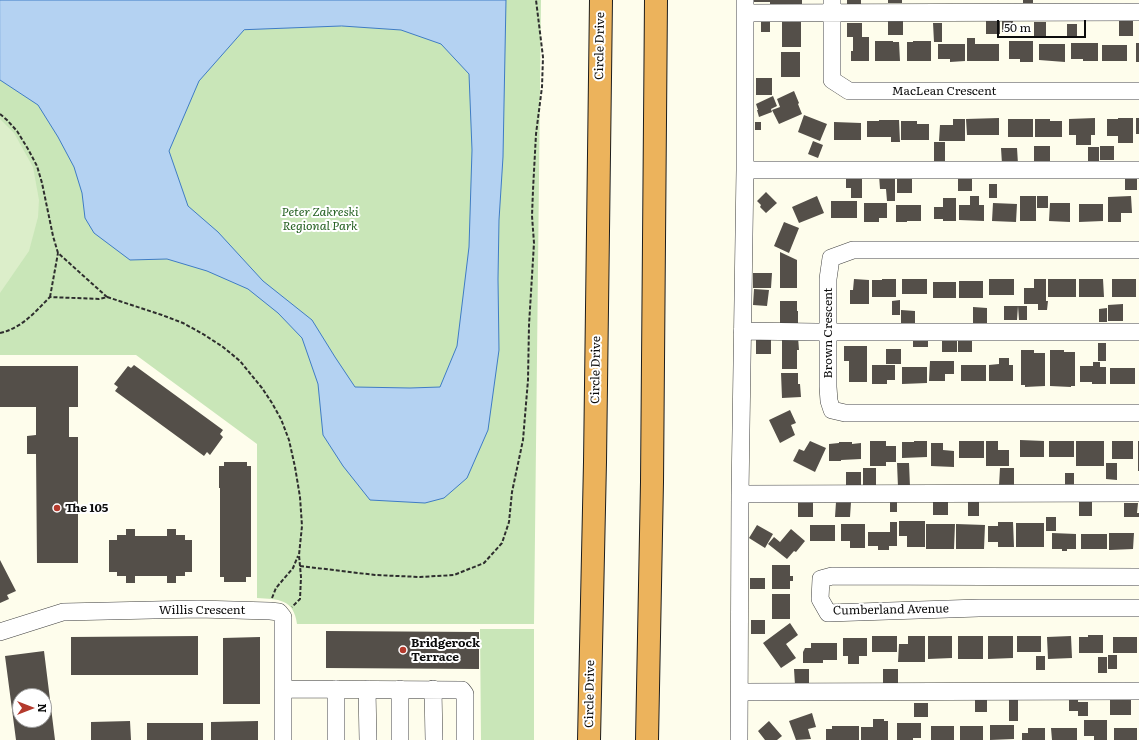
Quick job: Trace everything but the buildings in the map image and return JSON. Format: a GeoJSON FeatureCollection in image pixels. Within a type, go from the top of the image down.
{"type":"FeatureCollection","features":[{"type":"Feature","properties":{"kind":"highway","name":"Circle Drive"},"geometry":{"type":"LineString","coordinates":[[589,740],[595,462],[601,0]]}},
{"type":"Feature","properties":{"kind":"highway"},"geometry":{"type":"LineString","coordinates":[[647,740],[652,474],[656,0]]}},
{"type":"Feature","properties":{"kind":"street"},"geometry":{"type":"LineString","coordinates":[[739,740],[740,494],[745,170],[745,6],[832,6],[1139,12]]}},
{"type":"Feature","properties":{"kind":"street","name":"MacLean Crescent"},"geometry":{"type":"LineString","coordinates":[[832,6],[832,80],[849,91],[1139,91]]}},
{"type":"Feature","properties":{"kind":"street"},"geometry":{"type":"LineString","coordinates":[[745,170],[1139,170]]}},
{"type":"Feature","properties":{"kind":"street","name":"Brown Crescent"},"geometry":{"type":"LineString","coordinates":[[1139,250],[852,250],[831,258],[828,279],[828,387],[829,401],[832,410],[845,413],[1139,413]]}},
{"type":"Feature","properties":{"kind":"street"},"geometry":{"type":"LineString","coordinates":[[742,331],[1139,332]]}},
{"type":"Feature","properties":{"kind":"street"},"geometry":{"type":"LineString","coordinates":[[740,494],[1139,494]]}},
{"type":"Feature","properties":{"kind":"street","name":"Cumberland Avenue"},"geometry":{"type":"LineString","coordinates":[[1139,577],[832,576],[821,580],[820,599],[828,613],[979,608],[1139,608]]}},
{"type":"Feature","properties":{"kind":"street","name":"Willis Crescent"},"geometry":{"type":"LineString","coordinates":[[0,632],[63,612],[201,609],[279,612],[283,617],[283,740]]}},
{"type":"Feature","properties":{"kind":"street"},"geometry":{"type":"LineString","coordinates":[[283,689],[460,690],[465,694],[465,740]]}},
{"type":"Feature","properties":{"kind":"street"},"geometry":{"type":"LineString","coordinates":[[336,689],[336,740]]}},
{"type":"Feature","properties":{"kind":"street"},"geometry":{"type":"LineString","coordinates":[[367,689],[368,740]]}},
{"type":"Feature","properties":{"kind":"street"},"geometry":{"type":"LineString","coordinates":[[400,689],[400,740]]}},
{"type":"Feature","properties":{"kind":"street"},"geometry":{"type":"LineString","coordinates":[[433,690],[434,740]]}},
{"type":"Feature","properties":{"kind":"street"},"geometry":{"type":"LineString","coordinates":[[740,692],[1139,691]]}},
{"type":"Feature","properties":{"kind":"path"},"geometry":{"type":"LineString","coordinates":[[300,566],[374,575],[420,577],[454,575],[484,563],[502,543],[509,522],[512,492],[523,440],[528,380],[529,325],[534,243],[532,216],[533,190],[536,134],[542,87],[543,57],[536,0]]}},
{"type":"Feature","properties":{"kind":"path"},"geometry":{"type":"LineString","coordinates":[[0,114],[17,131],[37,166],[58,253],[50,297],[22,324],[9,331],[0,333]]}},
{"type":"Feature","properties":{"kind":"path"},"geometry":{"type":"LineString","coordinates":[[58,253],[107,297],[183,323],[223,347],[240,361],[262,388],[281,419],[289,440],[300,497],[302,526],[299,555],[301,577],[300,599],[291,608]]}},
{"type":"Feature","properties":{"kind":"path"},"geometry":{"type":"LineString","coordinates":[[50,297],[99,299],[107,297]]}},
{"type":"Feature","properties":{"kind":"path"},"geometry":{"type":"LineString","coordinates":[[273,596],[276,588],[293,568],[299,555]]}},
{"type":"Feature","properties":{"kind":"green space","name":"Peter Zakreski Regional Park"},"geometry":{"type":"Polygon","coordinates":[[[0,0],[541,0],[534,624],[297,624],[295,616],[289,605],[278,600],[257,598],[257,444],[136,355],[0,355],[0,0]]]}},
{"type":"Feature","properties":{"kind":"green space"},"geometry":{"type":"Polygon","coordinates":[[[0,119],[14,133],[33,167],[39,200],[38,217],[29,251],[0,293],[0,119]]]}},
{"type":"Feature","properties":{"kind":"green space"},"geometry":{"type":"Polygon","coordinates":[[[480,629],[534,629],[534,740],[481,740],[480,629]]]}},
{"type":"Feature","properties":{"kind":"water"},"geometry":{"type":"Polygon","coordinates":[[[0,0],[506,0],[503,157],[499,220],[499,350],[488,430],[467,478],[444,498],[425,503],[370,500],[343,466],[323,435],[318,384],[302,338],[278,313],[248,289],[207,271],[167,259],[130,260],[94,233],[85,218],[82,193],[74,167],[58,137],[38,105],[0,80],[0,0]],[[342,26],[244,30],[199,81],[169,151],[188,206],[218,232],[263,281],[312,320],[355,387],[440,387],[457,346],[469,247],[472,150],[469,74],[441,44],[401,30],[342,26]]]}},
{"type":"Feature","properties":{"kind":"place","name":"The 105"},"geometry":{"type":"Point","coordinates":[57,508]}},
{"type":"Feature","properties":{"kind":"place","name":"Bridgerock Terrace"},"geometry":{"type":"Point","coordinates":[403,650]}}]}
